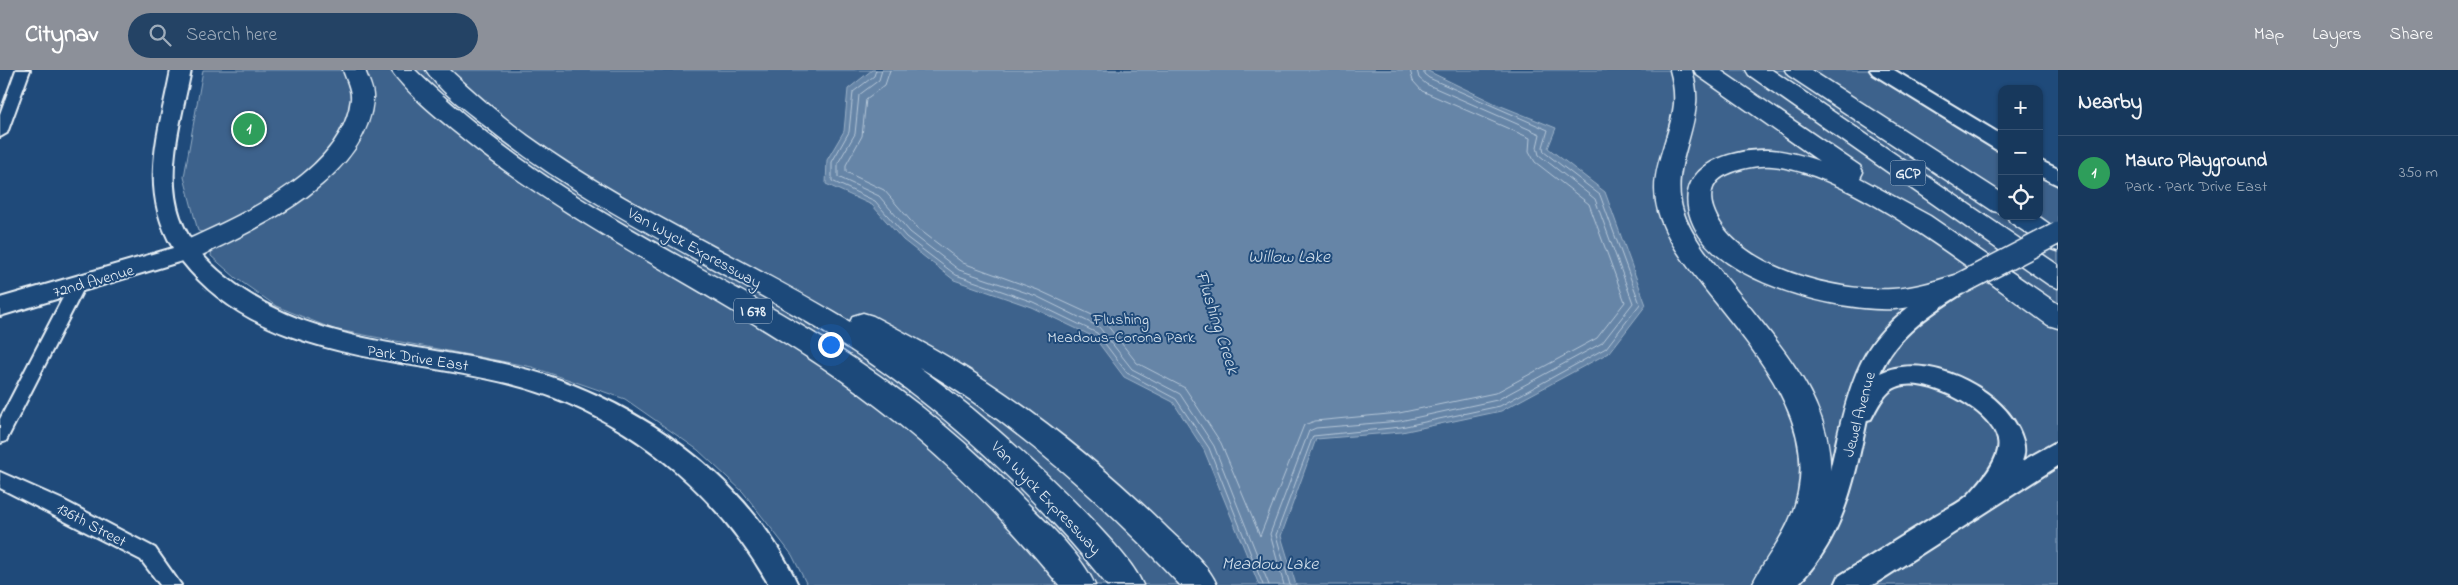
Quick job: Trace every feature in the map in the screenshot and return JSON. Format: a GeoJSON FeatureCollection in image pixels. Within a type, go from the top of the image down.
{"type":"FeatureCollection","features":[{"type":"Feature","properties":{"kind":"highway"},"geometry":{"type":"LineString","coordinates":[[185,252],[274,208],[301,189],[330,162],[348,139],[358,118],[362,99],[354,70]]}},
{"type":"Feature","properties":{"kind":"highway","name":"Van Wyck Expressway"},"geometry":{"type":"LineString","coordinates":[[402,70],[447,114],[484,145],[534,181],[599,222],[814,347],[906,410],[995,489],[1079,585]]}},
{"type":"Feature","properties":{"kind":"highway","name":"Van Wyck Expressway"},"geometry":{"type":"LineString","coordinates":[[437,70],[484,112],[550,162],[622,206],[731,266],[870,347],[962,414],[1011,457],[1055,501],[1126,585]]}},
{"type":"Feature","properties":{"kind":"highway"},"geometry":{"type":"LineString","coordinates":[[1681,70],[1686,86],[1686,98],[1666,178],[1666,193],[1672,214],[1691,252],[1788,379],[1806,413],[1814,441],[1816,476],[1810,506],[1802,527],[1768,585]]}},
{"type":"Feature","properties":{"kind":"highway"},"geometry":{"type":"LineString","coordinates":[[1705,70],[2058,318]]}},
{"type":"Feature","properties":{"kind":"highway","name":"GCP"},"geometry":{"type":"LineString","coordinates":[[1757,70],[2058,278]]}},
{"type":"Feature","properties":{"kind":"highway","name":"GCP"},"geometry":{"type":"LineString","coordinates":[[1796,70],[1993,199]]}},
{"type":"Feature","properties":{"kind":"highway"},"geometry":{"type":"LineString","coordinates":[[1816,70],[1993,199]]}},
{"type":"Feature","properties":{"kind":"highway"},"geometry":{"type":"LineString","coordinates":[[1936,233],[1853,184],[1810,167],[1782,160],[1756,159],[1728,163],[1708,175],[1701,185],[1698,195],[1704,219],[1726,248],[1756,268],[1796,284],[1832,293],[1886,299],[1913,297],[1962,283]]}},
{"type":"Feature","properties":{"kind":"highway"},"geometry":{"type":"LineString","coordinates":[[2025,220],[2058,242]]}},
{"type":"Feature","properties":{"kind":"highway"},"geometry":{"type":"LineString","coordinates":[[731,266],[810,296],[925,357],[984,394],[1070,460],[1140,522],[1201,585]]}},
{"type":"Feature","properties":{"kind":"street"},"geometry":{"type":"LineString","coordinates":[[0,133],[23,70]]}},
{"type":"Feature","properties":{"kind":"street","name":"Park Drive East"},"geometry":{"type":"LineString","coordinates":[[181,70],[165,159],[164,196],[173,226],[185,252],[208,276],[245,304],[300,331],[346,345],[477,366],[528,379],[593,404],[618,417],[675,455],[711,486],[748,528],[772,562],[784,585]]}},
{"type":"Feature","properties":{"kind":"street"},"geometry":{"type":"LineString","coordinates":[[1880,70],[1998,142]]}},
{"type":"Feature","properties":{"kind":"street"},"geometry":{"type":"LineString","coordinates":[[2043,169],[2058,178]]}},
{"type":"Feature","properties":{"kind":"street","name":"Jewel Avenue"},"geometry":{"type":"LineString","coordinates":[[1778,585],[1803,560],[1826,524],[1839,492],[1866,375],[1888,339],[1911,315],[1962,283],[2058,233]]}},
{"type":"Feature","properties":{"kind":"street","name":"72nd Avenue"},"geometry":{"type":"LineString","coordinates":[[0,307],[185,252]]}},
{"type":"Feature","properties":{"kind":"street"},"geometry":{"type":"LineString","coordinates":[[0,434],[78,284]]}},
{"type":"Feature","properties":{"kind":"street"},"geometry":{"type":"LineString","coordinates":[[1853,426],[1876,390],[1885,382],[1897,376],[1911,375],[1931,378],[1964,391],[1999,419],[2008,432],[2012,445],[2011,457],[1981,500]]}},
{"type":"Feature","properties":{"kind":"street"},"geometry":{"type":"LineString","coordinates":[[1849,585],[2058,452]]}},
{"type":"Feature","properties":{"kind":"street","name":"136th Street"},"geometry":{"type":"LineString","coordinates":[[0,480],[56,506],[148,554],[171,585]]}},
{"type":"Feature","properties":{"kind":"green space","name":"Flushing Meadows-Corona Park"},"geometry":{"type":"Polygon","coordinates":[[[203,70],[1870,70],[1998,147],[1998,220],[2043,220],[2043,174],[2058,183],[2058,585],[807,585],[792,555],[743,492],[698,450],[625,399],[532,367],[333,329],[276,306],[236,278],[211,256],[212,249],[206,243],[202,232],[198,231],[184,177],[203,70]]]}},
{"type":"Feature","properties":{"kind":"water","name":"Willow Lake"},"geometry":{"type":"Polygon","coordinates":[[[872,70],[1426,70],[1496,104],[1556,128],[1548,148],[1605,192],[1646,305],[1610,352],[1501,411],[1402,432],[1316,439],[1281,536],[1296,585],[1259,585],[1204,450],[1173,402],[1124,377],[1094,337],[1031,307],[954,280],[903,240],[872,205],[826,184],[827,160],[844,131],[848,89],[872,70]]]}},
{"type":"Feature","properties":{"kind":"place","name":"Mauro Playground"},"geometry":{"type":"Point","coordinates":[249,129]}},
{"type":"Feature","properties":{"kind":"water label","name":"Flushing Creek"},"geometry":{"type":"Point","coordinates":[1218,322]}},
{"type":"Feature","properties":{"kind":"water label","name":"Meadow Lake"},"geometry":{"type":"Point","coordinates":[1270,563]}}]}
